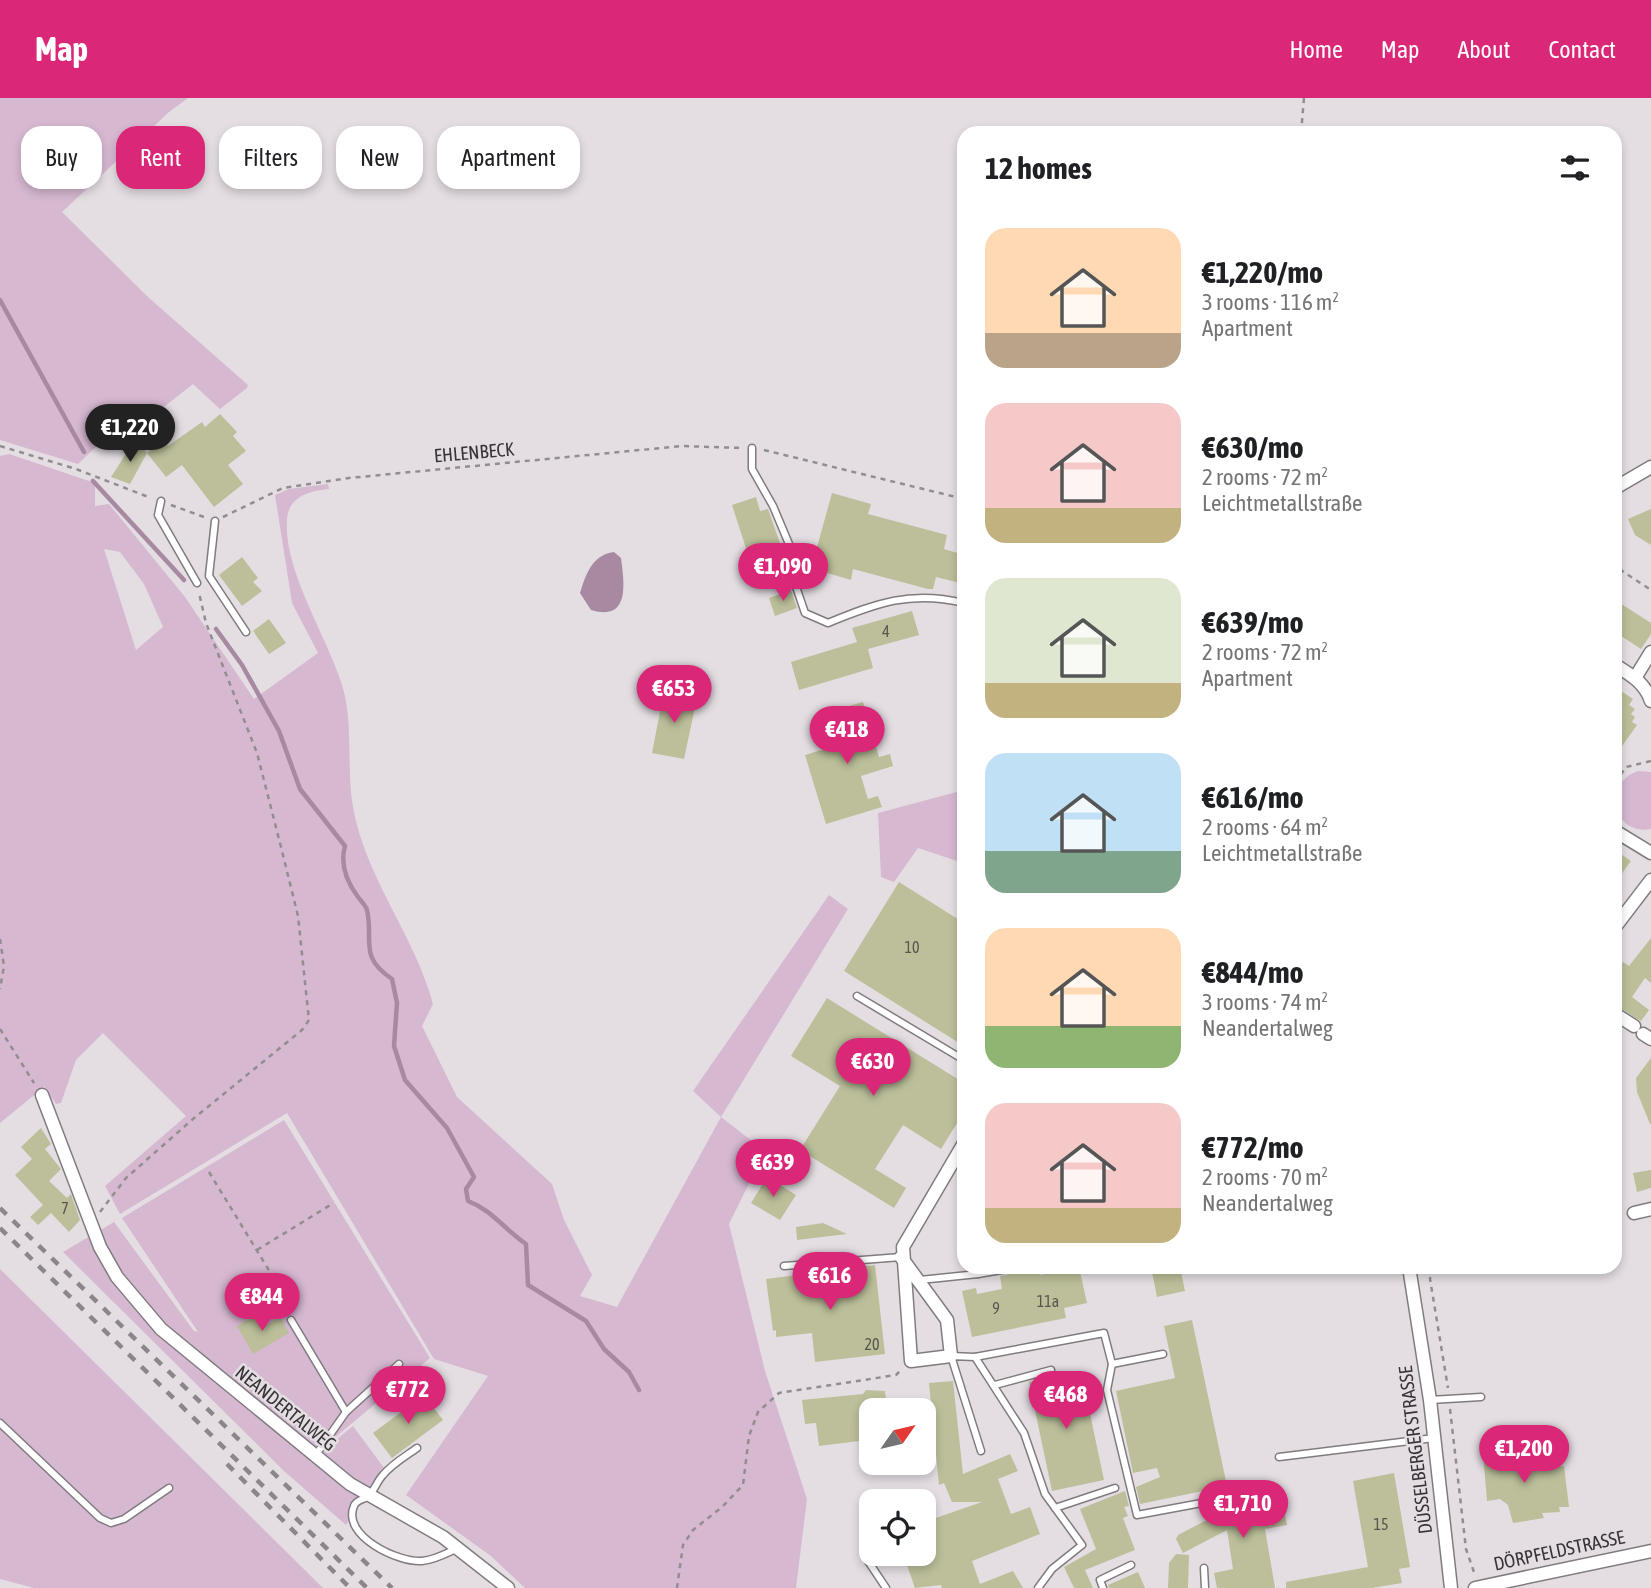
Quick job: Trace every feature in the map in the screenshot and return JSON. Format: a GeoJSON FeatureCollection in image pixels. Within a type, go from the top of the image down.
{"type":"FeatureCollection","features":[{"type":"Feature","properties":{"kind":"street"},"geometry":{"type":"LineString","coordinates":[[1622,484],[1651,467]]}},
{"type":"Feature","properties":{"kind":"street"},"geometry":{"type":"LineString","coordinates":[[1635,678],[1651,652]]}},
{"type":"Feature","properties":{"kind":"street"},"geometry":{"type":"LineString","coordinates":[[1622,670],[1647,690],[1651,701]]}},
{"type":"Feature","properties":{"kind":"street"},"geometry":{"type":"LineString","coordinates":[[1622,835],[1651,853]]}},
{"type":"Feature","properties":{"kind":"street"},"geometry":{"type":"LineString","coordinates":[[1622,918],[1651,880]]}},
{"type":"Feature","properties":{"kind":"street"},"geometry":{"type":"LineString","coordinates":[[1622,1019],[1643,1033]]}},
{"type":"Feature","properties":{"kind":"street","name":"NEANDERTALWEG"},"geometry":{"type":"LineString","coordinates":[[42,1095],[64,1144],[90,1222],[117,1277],[161,1329],[315,1456],[369,1496],[459,1548],[508,1588]]}},
{"type":"Feature","properties":{"kind":"street"},"geometry":{"type":"LineString","coordinates":[[901,1257],[947,1320],[951,1356],[911,1361],[901,1257],[911,1228],[957,1154]]}},
{"type":"Feature","properties":{"kind":"street"},"geometry":{"type":"LineString","coordinates":[[1634,1213],[1651,1209]]}},
{"type":"Feature","properties":{"kind":"street","name":"DÜSSELBERGER STRASSE"},"geometry":{"type":"LineString","coordinates":[[1410,1274],[1430,1400],[1451,1588]]}},
{"type":"Feature","properties":{"kind":"street","name":"DÖRPFELDSTRASSE"},"geometry":{"type":"LineString","coordinates":[[1477,1588],[1651,1550]]}},
{"type":"Feature","properties":{"kind":"lane"},"geometry":{"type":"LineString","coordinates":[[752,449],[752,469],[774,506],[789,544],[790,569],[805,613],[828,622],[904,597],[938,596],[957,601]]}},
{"type":"Feature","properties":{"kind":"lane"},"geometry":{"type":"LineString","coordinates":[[161,502],[158,515],[197,583]]}},
{"type":"Feature","properties":{"kind":"lane"},"geometry":{"type":"LineString","coordinates":[[215,521],[209,576],[246,632]]}},
{"type":"Feature","properties":{"kind":"lane"},"geometry":{"type":"LineString","coordinates":[[857,996],[957,1056]]}},
{"type":"Feature","properties":{"kind":"lane"},"geometry":{"type":"LineString","coordinates":[[784,1266],[901,1257]]}},
{"type":"Feature","properties":{"kind":"lane"},"geometry":{"type":"LineString","coordinates":[[920,1280],[957,1274]]}},
{"type":"Feature","properties":{"kind":"lane"},"geometry":{"type":"LineString","coordinates":[[291,1320],[346,1412]]}},
{"type":"Feature","properties":{"kind":"lane"},"geometry":{"type":"LineString","coordinates":[[981,1451],[951,1356],[975,1357],[1104,1333],[1112,1364],[1107,1390],[1137,1515],[1207,1502]]}},
{"type":"Feature","properties":{"kind":"lane"},"geometry":{"type":"LineString","coordinates":[[1112,1364],[1163,1354]]}},
{"type":"Feature","properties":{"kind":"lane"},"geometry":{"type":"LineString","coordinates":[[975,1357],[1024,1433],[1045,1494],[1082,1545],[1052,1569],[1038,1588]]}},
{"type":"Feature","properties":{"kind":"lane"},"geometry":{"type":"LineString","coordinates":[[315,1456],[346,1412],[399,1364]]}},
{"type":"Feature","properties":{"kind":"lane"},"geometry":{"type":"LineString","coordinates":[[995,1385],[1051,1370]]}},
{"type":"Feature","properties":{"kind":"lane"},"geometry":{"type":"LineString","coordinates":[[1430,1400],[1481,1397]]}},
{"type":"Feature","properties":{"kind":"lane"},"geometry":{"type":"LineString","coordinates":[[0,1423],[100,1518],[111,1523],[124,1519],[169,1488]]}},
{"type":"Feature","properties":{"kind":"lane"},"geometry":{"type":"LineString","coordinates":[[1279,1457],[1434,1438]]}},
{"type":"Feature","properties":{"kind":"lane"},"geometry":{"type":"LineString","coordinates":[[418,1448],[387,1471],[369,1496],[354,1506],[353,1519],[358,1531],[388,1554],[421,1561],[459,1548]]}},
{"type":"Feature","properties":{"kind":"lane"},"geometry":{"type":"LineString","coordinates":[[1055,1508],[1115,1488]]}},
{"type":"Feature","properties":{"kind":"lane"},"geometry":{"type":"LineString","coordinates":[[1103,1588],[1100,1580],[1131,1564]]}},
{"type":"Feature","properties":{"kind":"lane"},"geometry":{"type":"LineString","coordinates":[[871,1566],[886,1588]]}},
{"type":"Feature","properties":{"kind":"lane"},"geometry":{"type":"LineString","coordinates":[[1204,1568],[1205,1588]]}},
{"type":"Feature","properties":{"kind":"path"},"geometry":{"type":"LineString","coordinates":[[1302,126],[1304,98]]}},
{"type":"Feature","properties":{"kind":"path"},"geometry":{"type":"LineString","coordinates":[[0,446],[76,468],[215,521]]}},
{"type":"Feature","properties":{"kind":"path","name":"EHLENBECK"},"geometry":{"type":"LineString","coordinates":[[215,521],[283,488],[336,480],[682,446],[784,453],[957,497]]}},
{"type":"Feature","properties":{"kind":"path"},"geometry":{"type":"LineString","coordinates":[[1622,571],[1651,590]]}},
{"type":"Feature","properties":{"kind":"path"},"geometry":{"type":"LineString","coordinates":[[90,1222],[112,1200],[126,1178],[202,1111],[302,1030],[309,1020],[298,916],[257,753],[206,624],[197,583]]}},
{"type":"Feature","properties":{"kind":"path"},"geometry":{"type":"LineString","coordinates":[[1622,773],[1626,767],[1651,761]]}},
{"type":"Feature","properties":{"kind":"path"},"geometry":{"type":"LineString","coordinates":[[0,939],[4,966],[0,989]]}},
{"type":"Feature","properties":{"kind":"path"},"geometry":{"type":"LineString","coordinates":[[0,1029],[42,1095]]}},
{"type":"Feature","properties":{"kind":"path"},"geometry":{"type":"LineString","coordinates":[[209,1172],[284,1296],[291,1320]]}},
{"type":"Feature","properties":{"kind":"path"},"geometry":{"type":"LineString","coordinates":[[257,1250],[332,1204]]}},
{"type":"Feature","properties":{"kind":"path"},"geometry":{"type":"LineString","coordinates":[[1430,1274],[1449,1398],[1466,1549],[1477,1588]]}},
{"type":"Feature","properties":{"kind":"path"},"geometry":{"type":"LineString","coordinates":[[677,1588],[683,1545],[693,1530],[722,1507],[743,1485],[749,1436],[758,1412],[779,1393],[896,1375],[911,1361]]}},
{"type":"Feature","properties":{"kind":"shaded area"},"geometry":{"type":"Polygon","coordinates":[[[0,98],[188,98],[154,126],[116,126],[116,162],[102,175],[102,126],[21,126],[21,189],[87,189],[62,212],[148,297],[248,385],[247,388],[220,409],[193,384],[145,422],[118,426],[78,464],[0,440],[0,98]]]}},
{"type":"Feature","properties":{"kind":"shaded area"},"geometry":{"type":"Polygon","coordinates":[[[9,454],[95,483],[95,506],[109,504],[185,597],[254,699],[318,653],[292,603],[275,495],[289,489],[328,484],[329,489],[308,493],[292,505],[287,519],[288,539],[299,581],[335,666],[346,700],[351,792],[359,833],[425,979],[433,1004],[422,1026],[457,1097],[552,1184],[564,1220],[592,1275],[580,1296],[617,1307],[721,1117],[765,1151],[729,1224],[765,1371],[807,1499],[796,1588],[525,1588],[491,1556],[406,1495],[488,1376],[434,1359],[287,1113],[120,1214],[105,1186],[186,1116],[103,1033],[76,1060],[61,1103],[56,1104],[44,1087],[0,1123],[0,456],[9,454]],[[104,549],[136,650],[163,627],[144,584],[120,552],[104,549]]]}},
{"type":"Feature","properties":{"kind":"shaded area"},"geometry":{"type":"Polygon","coordinates":[[[614,552],[621,558],[623,578],[619,605],[604,612],[591,610],[580,593],[585,579],[595,561],[614,552]]]}},
{"type":"Feature","properties":{"kind":"shaded area"},"geometry":{"type":"Polygon","coordinates":[[[1638,771],[1651,772],[1651,829],[1638,829],[1627,825],[1622,819],[1622,783],[1638,771]]]}},
{"type":"Feature","properties":{"kind":"shaded area"},"geometry":{"type":"Polygon","coordinates":[[[957,792],[957,861],[918,848],[894,882],[881,877],[878,813],[957,792]]]}},
{"type":"Feature","properties":{"kind":"shaded area"},"geometry":{"type":"Polygon","coordinates":[[[829,895],[848,909],[721,1117],[693,1091],[829,895]]]}},
{"type":"Feature","properties":{"kind":"shaded area"},"geometry":{"type":"Polygon","coordinates":[[[284,1120],[430,1358],[332,1440],[298,1414],[331,1444],[353,1426],[384,1468],[346,1525],[284,1471],[63,1252],[114,1222],[194,1331],[198,1332],[122,1218],[284,1120]]]}},
{"type":"Feature","properties":{"kind":"shaded area"},"geometry":{"type":"Polygon","coordinates":[[[0,1269],[323,1588],[34,1588],[0,1579],[0,1269]]]}},
{"type":"Feature","properties":{"kind":"building"},"geometry":{"type":"Polygon","coordinates":[[[220,414],[237,432],[233,436],[246,451],[228,465],[243,484],[214,507],[182,465],[166,477],[147,453],[163,439],[168,446],[202,422],[205,427],[220,414]]]}},
{"type":"Feature","properties":{"kind":"building"},"geometry":{"type":"Polygon","coordinates":[[[135,440],[147,453],[130,484],[111,477],[135,440]]]}},
{"type":"Feature","properties":{"kind":"building"},"geometry":{"type":"Polygon","coordinates":[[[832,493],[871,504],[868,514],[947,535],[944,549],[957,553],[957,582],[936,577],[933,589],[928,589],[853,569],[851,580],[817,570],[814,558],[832,493]]]}},
{"type":"Feature","properties":{"kind":"building"},"geometry":{"type":"Polygon","coordinates":[[[756,497],[760,511],[768,509],[781,546],[773,549],[777,563],[753,570],[732,505],[756,497]]]}},
{"type":"Feature","properties":{"kind":"building"},"geometry":{"type":"Polygon","coordinates":[[[1651,509],[1651,545],[1635,535],[1628,519],[1651,509]]]}},
{"type":"Feature","properties":{"kind":"building"},"geometry":{"type":"Polygon","coordinates":[[[242,557],[258,578],[253,582],[262,591],[242,606],[219,575],[242,557]]]}},
{"type":"Feature","properties":{"kind":"building"},"geometry":{"type":"Polygon","coordinates":[[[791,590],[797,608],[775,616],[769,598],[791,590]]]}},
{"type":"Feature","properties":{"kind":"building"},"geometry":{"type":"Polygon","coordinates":[[[1622,604],[1651,623],[1651,634],[1641,649],[1622,637],[1622,604]]]}},
{"type":"Feature","properties":{"kind":"building"},"geometry":{"type":"Polygon","coordinates":[[[912,611],[919,635],[868,649],[873,668],[799,690],[791,662],[857,642],[852,628],[912,611]]]}},
{"type":"Feature","properties":{"kind":"building"},"geometry":{"type":"Polygon","coordinates":[[[269,619],[286,643],[269,654],[253,631],[269,619]]]}},
{"type":"Feature","properties":{"kind":"building"},"geometry":{"type":"Polygon","coordinates":[[[664,691],[697,698],[684,759],[652,753],[664,691]]]}},
{"type":"Feature","properties":{"kind":"building"},"geometry":{"type":"Polygon","coordinates":[[[1622,692],[1633,699],[1629,705],[1635,709],[1631,714],[1635,717],[1632,722],[1637,725],[1622,746],[1622,692]]]}},
{"type":"Feature","properties":{"kind":"building"},"geometry":{"type":"Polygon","coordinates":[[[863,702],[879,757],[890,754],[893,766],[861,776],[868,799],[878,796],[882,807],[826,824],[805,755],[838,745],[828,712],[863,702]]]}},
{"type":"Feature","properties":{"kind":"building"},"geometry":{"type":"Polygon","coordinates":[[[1622,855],[1631,861],[1622,873],[1622,855]]]}},
{"type":"Feature","properties":{"kind":"building"},"geometry":{"type":"Polygon","coordinates":[[[899,882],[957,919],[957,1042],[844,971],[899,882]]]}},
{"type":"Feature","properties":{"kind":"building"},"geometry":{"type":"Polygon","coordinates":[[[1651,938],[1651,983],[1645,978],[1632,997],[1649,1010],[1641,1021],[1622,1009],[1622,963],[1629,966],[1651,938]]]}},
{"type":"Feature","properties":{"kind":"building"},"geometry":{"type":"Polygon","coordinates":[[[827,998],[957,1079],[957,1123],[941,1149],[903,1125],[875,1169],[906,1188],[894,1208],[800,1150],[840,1086],[791,1056],[827,998]]]}},
{"type":"Feature","properties":{"kind":"building"},"geometry":{"type":"Polygon","coordinates":[[[1651,1058],[1650,1124],[1637,1092],[1636,1078],[1651,1058]]]}},
{"type":"Feature","properties":{"kind":"building"},"geometry":{"type":"Polygon","coordinates":[[[41,1128],[51,1144],[45,1149],[61,1169],[49,1181],[67,1198],[71,1194],[80,1220],[69,1232],[51,1213],[38,1225],[30,1217],[43,1205],[15,1175],[32,1159],[21,1147],[41,1128]]]}},
{"type":"Feature","properties":{"kind":"building"},"geometry":{"type":"Polygon","coordinates":[[[1651,1170],[1651,1188],[1637,1192],[1633,1173],[1651,1170]]]}},
{"type":"Feature","properties":{"kind":"building"},"geometry":{"type":"Polygon","coordinates":[[[767,1177],[796,1195],[780,1220],[751,1203],[767,1177]]]}},
{"type":"Feature","properties":{"kind":"building"},"geometry":{"type":"Polygon","coordinates":[[[823,1223],[847,1234],[797,1240],[796,1227],[823,1223]]]}},
{"type":"Feature","properties":{"kind":"building"},"geometry":{"type":"Polygon","coordinates":[[[875,1265],[885,1354],[815,1362],[812,1333],[776,1337],[766,1279],[875,1265]]]}},
{"type":"Feature","properties":{"kind":"building"},"geometry":{"type":"Polygon","coordinates":[[[1010,1274],[1081,1274],[1087,1303],[1064,1308],[1066,1318],[972,1337],[962,1291],[976,1288],[977,1294],[1002,1289],[1000,1276],[1010,1274]]]}},
{"type":"Feature","properties":{"kind":"building"},"geometry":{"type":"Polygon","coordinates":[[[1152,1274],[1181,1274],[1185,1291],[1157,1297],[1152,1274]]]}},
{"type":"Feature","properties":{"kind":"building"},"geometry":{"type":"Polygon","coordinates":[[[256,1315],[263,1327],[280,1317],[289,1333],[253,1354],[237,1326],[256,1315]]]}},
{"type":"Feature","properties":{"kind":"building"},"geometry":{"type":"Polygon","coordinates":[[[1192,1320],[1227,1486],[1140,1504],[1136,1487],[1160,1477],[1157,1468],[1133,1473],[1116,1391],[1175,1378],[1164,1326],[1192,1320]]]}},
{"type":"Feature","properties":{"kind":"building"},"geometry":{"type":"Polygon","coordinates":[[[1081,1371],[1104,1480],[1052,1491],[1029,1382],[1081,1371]]]}},
{"type":"Feature","properties":{"kind":"building"},"geometry":{"type":"Polygon","coordinates":[[[953,1381],[963,1474],[1010,1454],[1018,1471],[998,1479],[1011,1514],[1030,1507],[1040,1534],[972,1561],[980,1584],[1013,1571],[1023,1588],[942,1588],[941,1585],[915,1588],[907,1566],[936,1566],[936,1518],[982,1502],[952,1502],[944,1483],[939,1485],[936,1398],[930,1398],[929,1383],[953,1381]]]}},
{"type":"Feature","properties":{"kind":"building"},"geometry":{"type":"Polygon","coordinates":[[[866,1390],[885,1391],[886,1398],[859,1398],[859,1441],[819,1446],[816,1423],[805,1424],[802,1400],[863,1394],[866,1390]]]}},
{"type":"Feature","properties":{"kind":"building"},"geometry":{"type":"Polygon","coordinates":[[[424,1395],[443,1420],[392,1458],[373,1433],[424,1395]]]}},
{"type":"Feature","properties":{"kind":"building"},"geometry":{"type":"Polygon","coordinates":[[[1496,1440],[1497,1453],[1510,1451],[1511,1463],[1535,1460],[1536,1464],[1554,1462],[1554,1467],[1564,1466],[1569,1507],[1559,1507],[1560,1512],[1542,1513],[1544,1518],[1513,1523],[1508,1505],[1500,1499],[1487,1501],[1482,1442],[1496,1440]]]}},
{"type":"Feature","properties":{"kind":"building"},"geometry":{"type":"Polygon","coordinates":[[[1394,1473],[1410,1567],[1399,1569],[1402,1583],[1372,1588],[1286,1588],[1286,1582],[1368,1567],[1353,1481],[1394,1473]]]}},
{"type":"Feature","properties":{"kind":"building"},"geometry":{"type":"Polygon","coordinates":[[[1280,1490],[1287,1525],[1265,1529],[1275,1588],[1217,1588],[1214,1573],[1233,1569],[1227,1530],[1183,1553],[1176,1539],[1178,1535],[1218,1514],[1221,1519],[1238,1511],[1237,1501],[1251,1495],[1280,1490]]]}},
{"type":"Feature","properties":{"kind":"building"},"geometry":{"type":"Polygon","coordinates":[[[1125,1491],[1129,1506],[1124,1507],[1128,1516],[1123,1518],[1135,1550],[1085,1570],[1093,1588],[1074,1588],[1064,1567],[1096,1549],[1080,1509],[1125,1491]]]}},
{"type":"Feature","properties":{"kind":"building"},"geometry":{"type":"Polygon","coordinates":[[[1176,1554],[1189,1555],[1188,1588],[1168,1588],[1169,1563],[1176,1554]]]}},
{"type":"Feature","properties":{"kind":"building"},"geometry":{"type":"Polygon","coordinates":[[[1138,1572],[1145,1588],[1109,1588],[1108,1585],[1138,1572]]]}},
{"type":"Feature","properties":{"kind":"waterway"},"geometry":{"type":"LineString","coordinates":[[0,300],[84,452]]}},
{"type":"Feature","properties":{"kind":"waterway"},"geometry":{"type":"LineString","coordinates":[[93,481],[184,580]]}},
{"type":"Feature","properties":{"kind":"waterway"},"geometry":{"type":"LineString","coordinates":[[216,629],[242,665],[279,731],[300,789],[345,846],[343,859],[347,879],[367,910],[371,955],[381,971],[392,979],[397,1003],[394,1046],[405,1080],[447,1128],[474,1177],[466,1189],[468,1201],[491,1215],[526,1244],[528,1285],[586,1321],[604,1349],[629,1372],[639,1390]]}},
{"type":"Feature","properties":{"kind":"railway"},"geometry":{"type":"LineString","coordinates":[[0,1208],[392,1588]]}},
{"type":"Feature","properties":{"kind":"railway"},"geometry":{"type":"LineString","coordinates":[[0,1228],[367,1588]]}},
{"type":"Feature","properties":{"kind":"railway"},"geometry":{"type":"LineString","coordinates":[[227,1464],[350,1588]]}}]}
